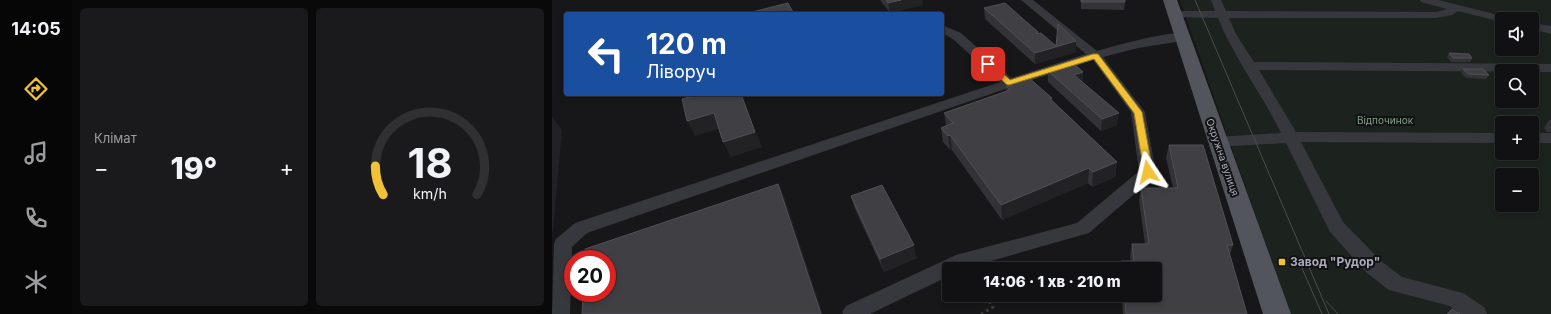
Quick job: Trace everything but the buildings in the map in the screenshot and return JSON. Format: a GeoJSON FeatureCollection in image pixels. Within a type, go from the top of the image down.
{"type":"FeatureCollection","features":[{"type":"Feature","properties":{"kind":"main road","name":"Окружна вулиця"},"geometry":{"type":"LineString","coordinates":[[1172,7],[1277,314]]}},
{"type":"Feature","properties":{"kind":"street"},"geometry":{"type":"LineString","coordinates":[[853,312],[963,260],[1083,228],[1148,172],[1138,112],[1096,56],[1026,0]]}},
{"type":"Feature","properties":{"kind":"street"},"geometry":{"type":"LineString","coordinates":[[1216,0],[1230,34],[1279,114],[1336,226],[1374,267],[1396,284],[1456,299],[1476,314]]}},
{"type":"Feature","properties":{"kind":"street"},"geometry":{"type":"LineString","coordinates":[[1426,0],[1495,17]]}},
{"type":"Feature","properties":{"kind":"street"},"geometry":{"type":"LineString","coordinates":[[1172,7],[1223,14],[1436,15],[1448,13],[1456,8]]}},
{"type":"Feature","properties":{"kind":"street"},"geometry":{"type":"LineString","coordinates":[[1539,27],[1551,30]]}},
{"type":"Feature","properties":{"kind":"street"},"geometry":{"type":"LineString","coordinates":[[944,30],[958,36],[1009,82]]}},
{"type":"Feature","properties":{"kind":"street"},"geometry":{"type":"LineString","coordinates":[[559,314],[563,244],[581,228],[1009,82],[1143,42],[1182,37]]}},
{"type":"Feature","properties":{"kind":"street"},"geometry":{"type":"LineString","coordinates":[[1251,66],[1551,68]]}},
{"type":"Feature","properties":{"kind":"street"},"geometry":{"type":"LineString","coordinates":[[1218,142],[1290,138],[1495,138]]}},
{"type":"Feature","properties":{"kind":"street"},"geometry":{"type":"LineString","coordinates":[[1539,138],[1551,138]]}},
{"type":"Feature","properties":{"kind":"path"},"geometry":{"type":"LineString","coordinates":[[981,314],[993,307],[990,302]]}},
{"type":"Feature","properties":{"kind":"green space","name":"Відпочинок"},"geometry":{"type":"Polygon","coordinates":[[[1180,0],[1421,0],[1495,19],[1495,56],[1539,56],[1539,29],[1551,32],[1551,314],[1290,314],[1180,0]]]}},
{"type":"Feature","properties":{"kind":"green space"},"geometry":{"type":"Polygon","coordinates":[[[1429,0],[1551,0],[1551,28],[1539,25],[1539,12],[1495,12],[1495,16],[1429,0]]]}},
{"type":"Feature","properties":{"kind":"tram line"},"geometry":{"type":"LineString","coordinates":[[1195,0],[1329,314]]}},
{"type":"Feature","properties":{"kind":"tram line"},"geometry":{"type":"LineString","coordinates":[[1298,259],[1322,314]]}},
{"type":"Feature","properties":{"kind":"tram line"},"geometry":{"type":"LineString","coordinates":[[1326,301],[1338,314]]}},
{"type":"Feature","properties":{"kind":"place","name":"Завод \"Рудор\""},"geometry":{"type":"Point","coordinates":[1282,262]}},
{"type":"Feature","properties":{"kind":"route"},"geometry":{"type":"LineString","coordinates":[[988,64],[1009,82],[1096,56],[1138,112],[1148,172]]}}]}
